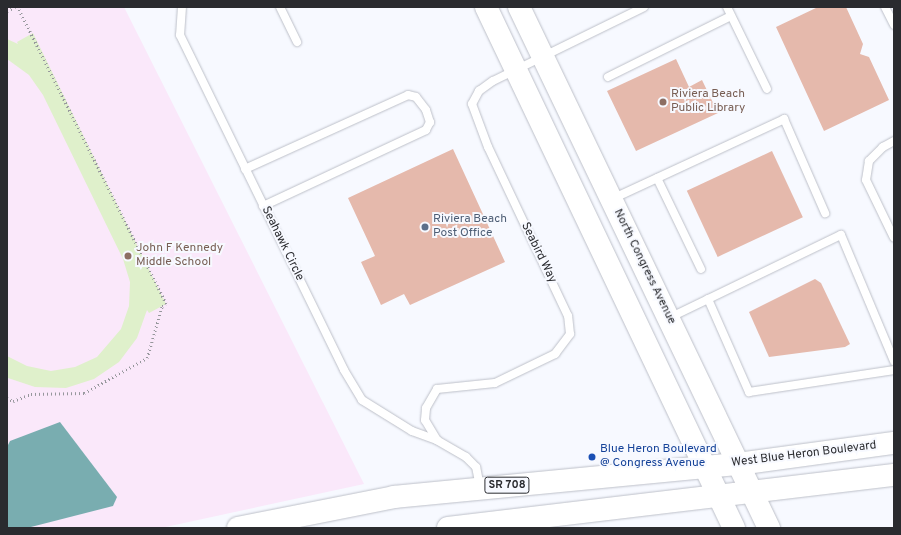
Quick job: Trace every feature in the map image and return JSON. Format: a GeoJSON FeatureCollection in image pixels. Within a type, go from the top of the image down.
{"type":"FeatureCollection","features":[{"type":"Feature","properties":{"kind":"street"},"geometry":{"type":"LineString","coordinates":[[486,7],[734,528]]}},
{"type":"Feature","properties":{"kind":"street","name":"North Congress Avenue"},"geometry":{"type":"LineString","coordinates":[[519,7],[769,528]]}},
{"type":"Feature","properties":{"kind":"street","name":"West Blue Heron Boulevard"},"geometry":{"type":"LineString","coordinates":[[238,528],[394,497],[704,466],[738,464],[894,443]]}},
{"type":"Feature","properties":{"kind":"street"},"geometry":{"type":"LineString","coordinates":[[448,528],[556,519],[894,475]]}},
{"type":"Feature","properties":{"kind":"lane","name":"Seahawk Circle"},"geometry":{"type":"LineString","coordinates":[[182,7],[180,36],[336,356],[362,400],[412,431],[437,440]]}},
{"type":"Feature","properties":{"kind":"lane"},"geometry":{"type":"LineString","coordinates":[[280,7],[297,42]]}},
{"type":"Feature","properties":{"kind":"lane","name":"Seabird Way"},"geometry":{"type":"LineString","coordinates":[[480,488],[476,467],[466,457],[437,440],[425,420],[426,408],[437,389],[495,383],[555,354],[570,334],[568,316],[475,117],[472,104],[479,91],[516,69],[542,55],[644,7]]}},
{"type":"Feature","properties":{"kind":"lane"},"geometry":{"type":"LineString","coordinates":[[727,7],[767,89]]}},
{"type":"Feature","properties":{"kind":"lane"},"geometry":{"type":"LineString","coordinates":[[885,7],[894,25]]}},
{"type":"Feature","properties":{"kind":"lane"},"geometry":{"type":"LineString","coordinates":[[608,77],[731,16]]}},
{"type":"Feature","properties":{"kind":"lane"},"geometry":{"type":"LineString","coordinates":[[245,169],[408,95],[416,97],[426,110],[430,122],[426,130],[263,206]]}},
{"type":"Feature","properties":{"kind":"lane"},"geometry":{"type":"LineString","coordinates":[[611,200],[784,119],[825,213]]}},
{"type":"Feature","properties":{"kind":"lane"},"geometry":{"type":"LineString","coordinates":[[894,141],[883,147],[868,162],[866,180],[894,238]]}},
{"type":"Feature","properties":{"kind":"lane"},"geometry":{"type":"LineString","coordinates":[[657,178],[701,269]]}},
{"type":"Feature","properties":{"kind":"lane"},"geometry":{"type":"LineString","coordinates":[[668,318],[841,235],[894,361]]}},
{"type":"Feature","properties":{"kind":"lane"},"geometry":{"type":"LineString","coordinates":[[708,299],[749,392],[894,370]]}},
{"type":"Feature","properties":{"kind":"path"},"geometry":{"type":"LineString","coordinates":[[7,11],[16,7],[166,304],[162,306],[147,358],[84,393],[31,394],[13,401],[7,398]]}},
{"type":"Feature","properties":{"kind":"shaded area","name":"John F Kennedy Middle School"},"geometry":{"type":"Polygon","coordinates":[[[7,7],[124,7],[364,484],[161,528],[7,528],[7,7]]]}},
{"type":"Feature","properties":{"kind":"green space"},"geometry":{"type":"Polygon","coordinates":[[[33,33],[166,304],[149,313],[147,310],[137,338],[119,362],[94,379],[66,388],[35,387],[8,378],[7,382],[7,356],[27,366],[51,371],[75,367],[97,357],[121,329],[129,306],[130,282],[123,259],[43,95],[29,75],[7,59],[7,39],[18,44],[17,42],[33,33]]]}},
{"type":"Feature","properties":{"kind":"water"},"geometry":{"type":"Polygon","coordinates":[[[60,422],[117,497],[113,506],[27,528],[7,528],[7,447],[10,441],[60,422]]]}},
{"type":"Feature","properties":{"kind":"building"},"geometry":{"type":"Polygon","coordinates":[[[818,7],[846,7],[863,44],[860,54],[869,57],[889,100],[824,131],[776,27],[818,7]]]}},
{"type":"Feature","properties":{"kind":"building","name":"Riviera Beach Public Library"},"geometry":{"type":"Polygon","coordinates":[[[676,59],[689,87],[702,80],[718,113],[636,151],[607,91],[676,59]]]}},
{"type":"Feature","properties":{"kind":"building","name":"Riviera Beach Post Office"},"geometry":{"type":"Polygon","coordinates":[[[453,149],[505,262],[410,305],[404,294],[381,305],[361,262],[375,256],[348,198],[453,149]]]}},
{"type":"Feature","properties":{"kind":"building"},"geometry":{"type":"Polygon","coordinates":[[[772,151],[803,217],[718,257],[687,191],[772,151]]]}},
{"type":"Feature","properties":{"kind":"building"},"geometry":{"type":"Polygon","coordinates":[[[815,279],[821,283],[850,344],[845,347],[769,357],[749,312],[815,279]]]}},
{"type":"Feature","properties":{"kind":"place","name":"Riviera Beach Public Library"},"geometry":{"type":"Point","coordinates":[663,102]}},
{"type":"Feature","properties":{"kind":"place","name":"Riviera Beach Post Office"},"geometry":{"type":"Point","coordinates":[425,227]}},
{"type":"Feature","properties":{"kind":"place","name":"John F Kennedy Middle School"},"geometry":{"type":"Point","coordinates":[128,256]}},
{"type":"Feature","properties":{"kind":"place","name":"Blue Heron Boulevard @ Congress Avenue"},"geometry":{"type":"Point","coordinates":[592,457]}}]}
